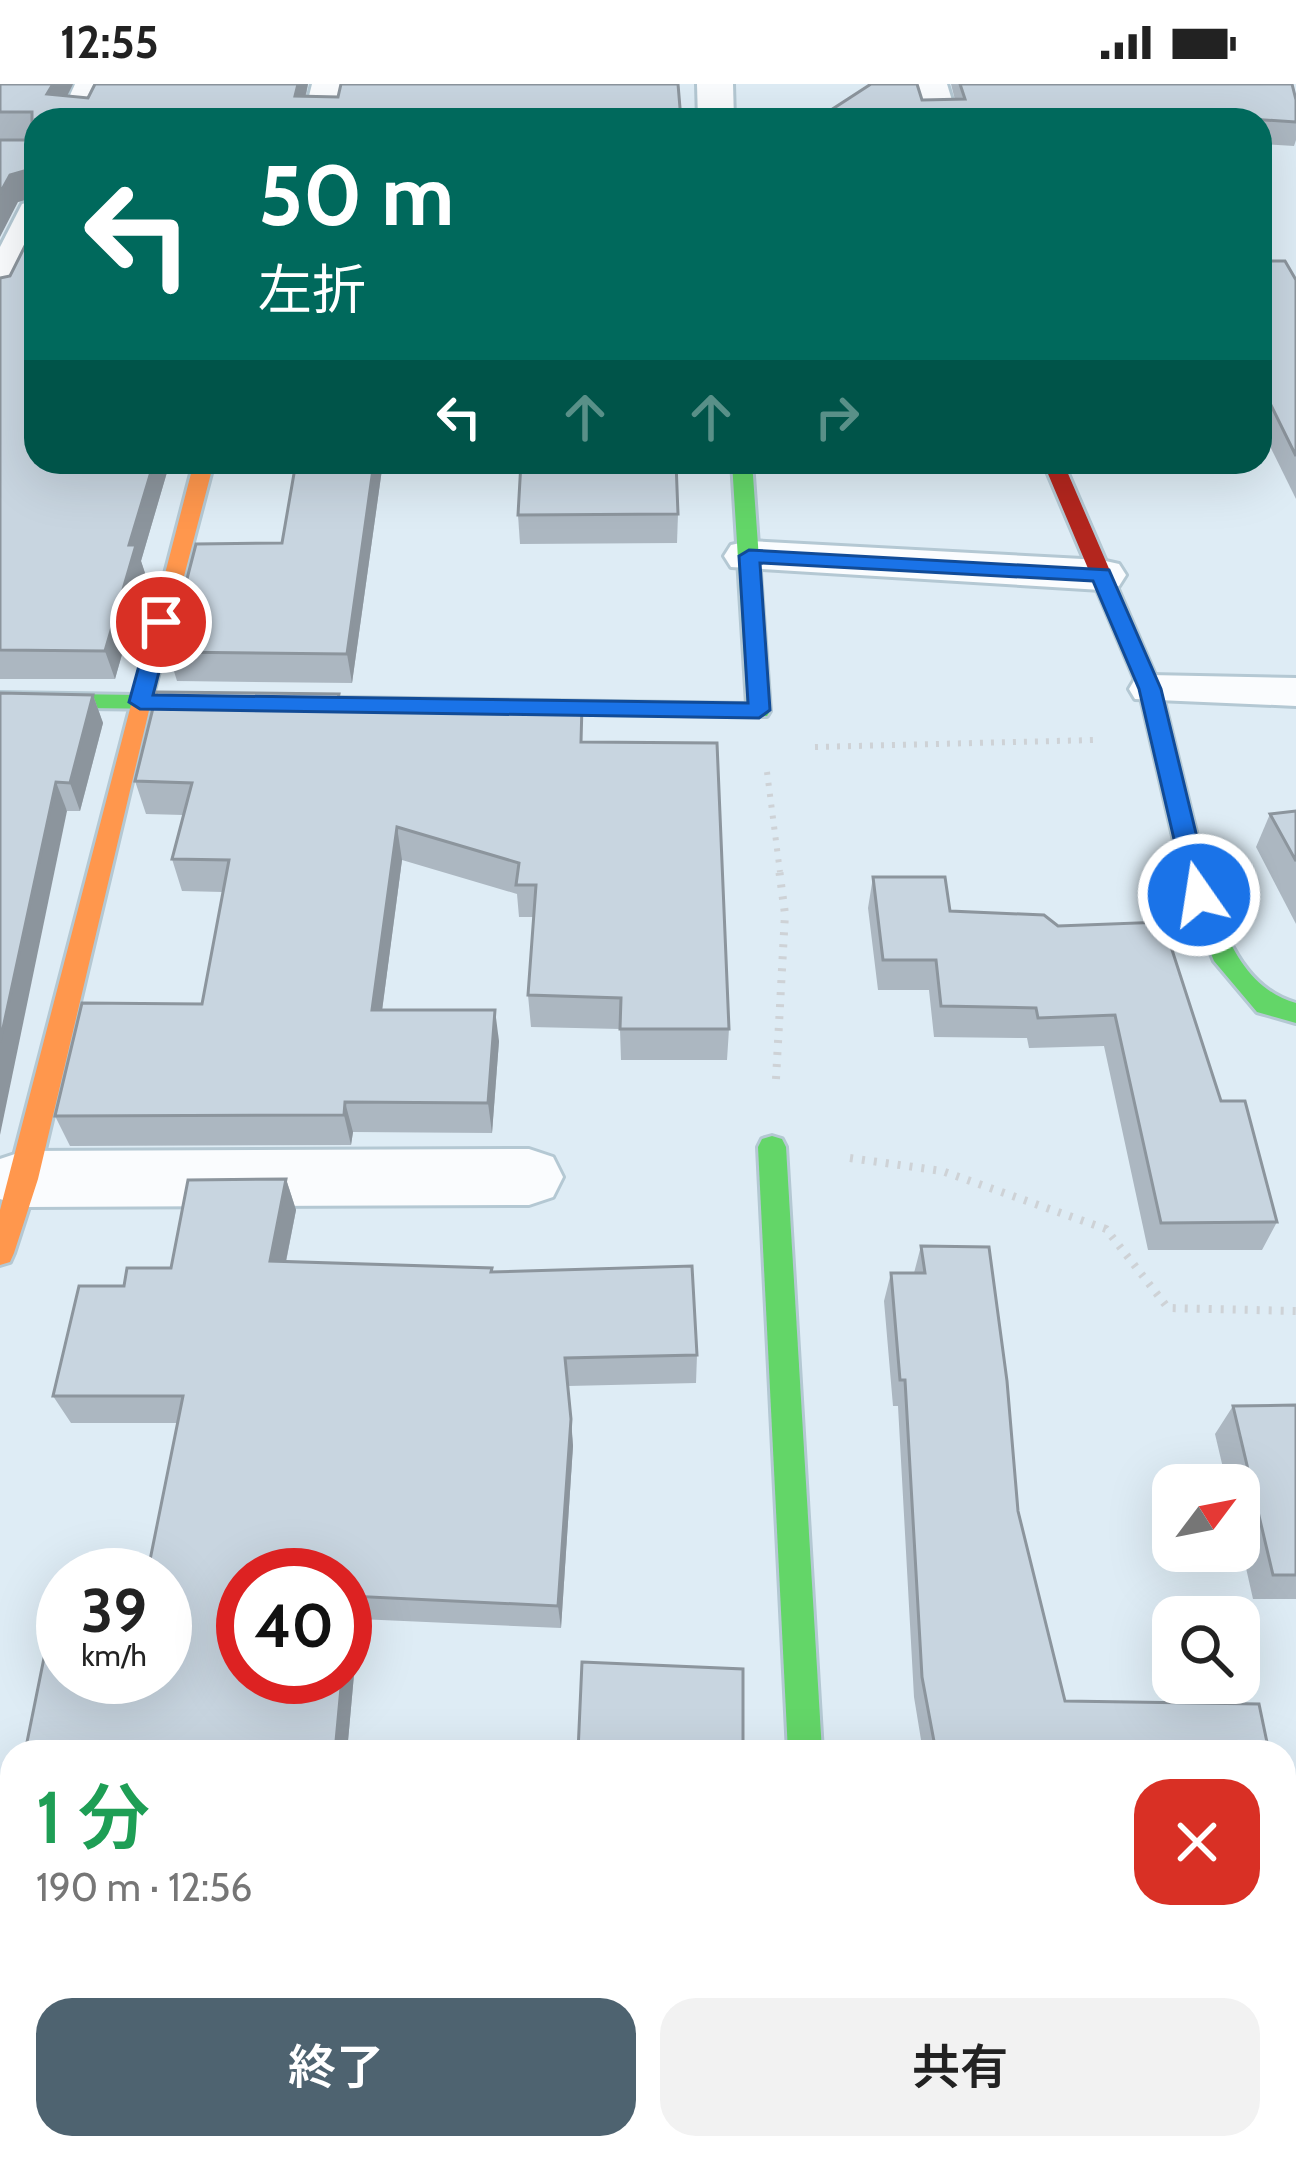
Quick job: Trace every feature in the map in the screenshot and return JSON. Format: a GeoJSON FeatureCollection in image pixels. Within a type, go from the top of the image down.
{"type":"FeatureCollection","features":[{"type":"Feature","properties":{"kind":"street"},"geometry":{"type":"LineString","coordinates":[[0,293],[24,239]]}},
{"type":"Feature","properties":{"kind":"street"},"geometry":{"type":"LineString","coordinates":[[0,1253],[24,1179],[140,702],[202,474]]}},
{"type":"Feature","properties":{"kind":"street"},"geometry":{"type":"LineString","coordinates":[[0,700],[759,710],[743,474]]}},
{"type":"Feature","properties":{"kind":"street"},"geometry":{"type":"LineString","coordinates":[[1058,474],[1150,689],[1199,895],[1223,954],[1266,1005],[1296,1013]]}},
{"type":"Feature","properties":{"kind":"street"},"geometry":{"type":"LineString","coordinates":[[749,556],[1101,575]]}},
{"type":"Feature","properties":{"kind":"street"},"geometry":{"type":"LineString","coordinates":[[772,1147],[804,1740]]}},
{"type":"Feature","properties":{"kind":"street"},"geometry":{"type":"LineString","coordinates":[[24,1179],[529,1177]]}},
{"type":"Feature","properties":{"kind":"lane"},"geometry":{"type":"LineString","coordinates":[[1150,689],[1296,692]]}},
{"type":"Feature","properties":{"kind":"path"},"geometry":{"type":"LineString","coordinates":[[759,710],[785,914],[772,1147],[941,1171],[1106,1229],[1168,1308],[1296,1311]]}},
{"type":"Feature","properties":{"kind":"path"},"geometry":{"type":"LineString","coordinates":[[764,748],[1162,739]]}},
{"type":"Feature","properties":{"kind":"building"},"geometry":{"type":"Polygon","coordinates":[[[0,84],[53,84],[47,94],[88,98],[95,84],[298,84],[295,96],[338,97],[341,84],[678,84],[680,108],[24,108],[24,112],[0,112],[0,84]]]}},
{"type":"Feature","properties":{"kind":"building"},"geometry":{"type":"Polygon","coordinates":[[[871,84],[917,84],[922,100],[965,99],[960,84],[1292,84],[1296,122],[1272,120],[1272,108],[834,108],[871,84]]]}},
{"type":"Feature","properties":{"kind":"building"},"geometry":{"type":"Polygon","coordinates":[[[0,140],[24,140],[24,171],[10,175],[0,193],[0,140]]]}},
{"type":"Feature","properties":{"kind":"building"},"geometry":{"type":"Polygon","coordinates":[[[24,248],[24,474],[150,474],[129,545],[136,545],[105,651],[0,650],[0,278],[10,276],[24,248]]]}},
{"type":"Feature","properties":{"kind":"building"},"geometry":{"type":"Polygon","coordinates":[[[1272,261],[1285,261],[1296,280],[1296,456],[1272,407],[1272,261]]]}},
{"type":"Feature","properties":{"kind":"building"},"geometry":{"type":"Polygon","coordinates":[[[294,474],[372,474],[347,654],[168,652],[196,544],[282,543],[294,474]]]}},
{"type":"Feature","properties":{"kind":"building"},"geometry":{"type":"Polygon","coordinates":[[[520,474],[676,474],[678,514],[518,515],[520,474]]]}},
{"type":"Feature","properties":{"kind":"building"},"geometry":{"type":"Polygon","coordinates":[[[157,692],[339,694],[336,708],[582,705],[581,742],[717,743],[729,1029],[620,1029],[621,998],[528,995],[536,885],[516,885],[519,863],[397,827],[372,1010],[495,1010],[488,1103],[345,1102],[344,1115],[55,1116],[82,1003],[202,1004],[229,860],[172,859],[192,783],[135,781],[157,692]]]}},
{"type":"Feature","properties":{"kind":"building"},"geometry":{"type":"Polygon","coordinates":[[[0,693],[93,695],[70,783],[56,782],[0,1042],[0,693]]]}},
{"type":"Feature","properties":{"kind":"building"},"geometry":{"type":"Polygon","coordinates":[[[1296,811],[1296,861],[1270,814],[1296,811]]]}},
{"type":"Feature","properties":{"kind":"building"},"geometry":{"type":"Polygon","coordinates":[[[873,877],[945,877],[950,911],[1044,915],[1058,926],[1163,922],[1221,1101],[1245,1101],[1277,1222],[1161,1223],[1115,1015],[1038,1018],[1036,1008],[941,1006],[936,960],[883,960],[873,877]]]}},
{"type":"Feature","properties":{"kind":"building"},"geometry":{"type":"Polygon","coordinates":[[[286,1179],[270,1261],[492,1268],[491,1272],[692,1266],[697,1355],[565,1358],[571,1419],[558,1606],[372,1597],[372,1548],[216,1548],[216,1704],[339,1704],[336,1740],[27,1740],[36,1698],[36,1704],[192,1704],[192,1548],[152,1548],[183,1396],[53,1396],[79,1286],[124,1286],[127,1268],[171,1268],[188,1180],[286,1179]]]}},
{"type":"Feature","properties":{"kind":"building"},"geometry":{"type":"Polygon","coordinates":[[[921,1246],[989,1247],[1018,1511],[1065,1701],[1259,1704],[1266,1740],[934,1740],[922,1677],[905,1380],[900,1380],[891,1273],[925,1273],[921,1246]]]}},
{"type":"Feature","properties":{"kind":"building"},"geometry":{"type":"Polygon","coordinates":[[[1296,1405],[1296,1575],[1273,1575],[1260,1520],[1260,1464],[1247,1464],[1233,1406],[1296,1405]]]}},
{"type":"Feature","properties":{"kind":"building"},"geometry":{"type":"Polygon","coordinates":[[[582,1662],[743,1669],[743,1740],[579,1740],[582,1662]]]}},
{"type":"Feature","properties":{"kind":"traffic: fast"},"geometry":{"type":"LineString","coordinates":[[0,700],[759,711],[743,474]]}},
{"type":"Feature","properties":{"kind":"traffic: fast"},"geometry":{"type":"LineString","coordinates":[[1184,832],[1199,895],[1223,954],[1266,1005],[1296,1013]]}},
{"type":"Feature","properties":{"kind":"traffic: fast"},"geometry":{"type":"LineString","coordinates":[[772,1147],[804,1740]]}},
{"type":"Feature","properties":{"kind":"traffic: slow"},"geometry":{"type":"LineString","coordinates":[[0,1253],[24,1179],[201,474]]}},
{"type":"Feature","properties":{"kind":"traffic: jam"},"geometry":{"type":"LineString","coordinates":[[1058,474],[1150,689],[1184,832]]}},
{"type":"Feature","properties":{"kind":"route"},"geometry":{"type":"LineString","coordinates":[[161,622],[140,702],[759,710],[749,556],[1101,575],[1150,689],[1199,895]]}}]}
